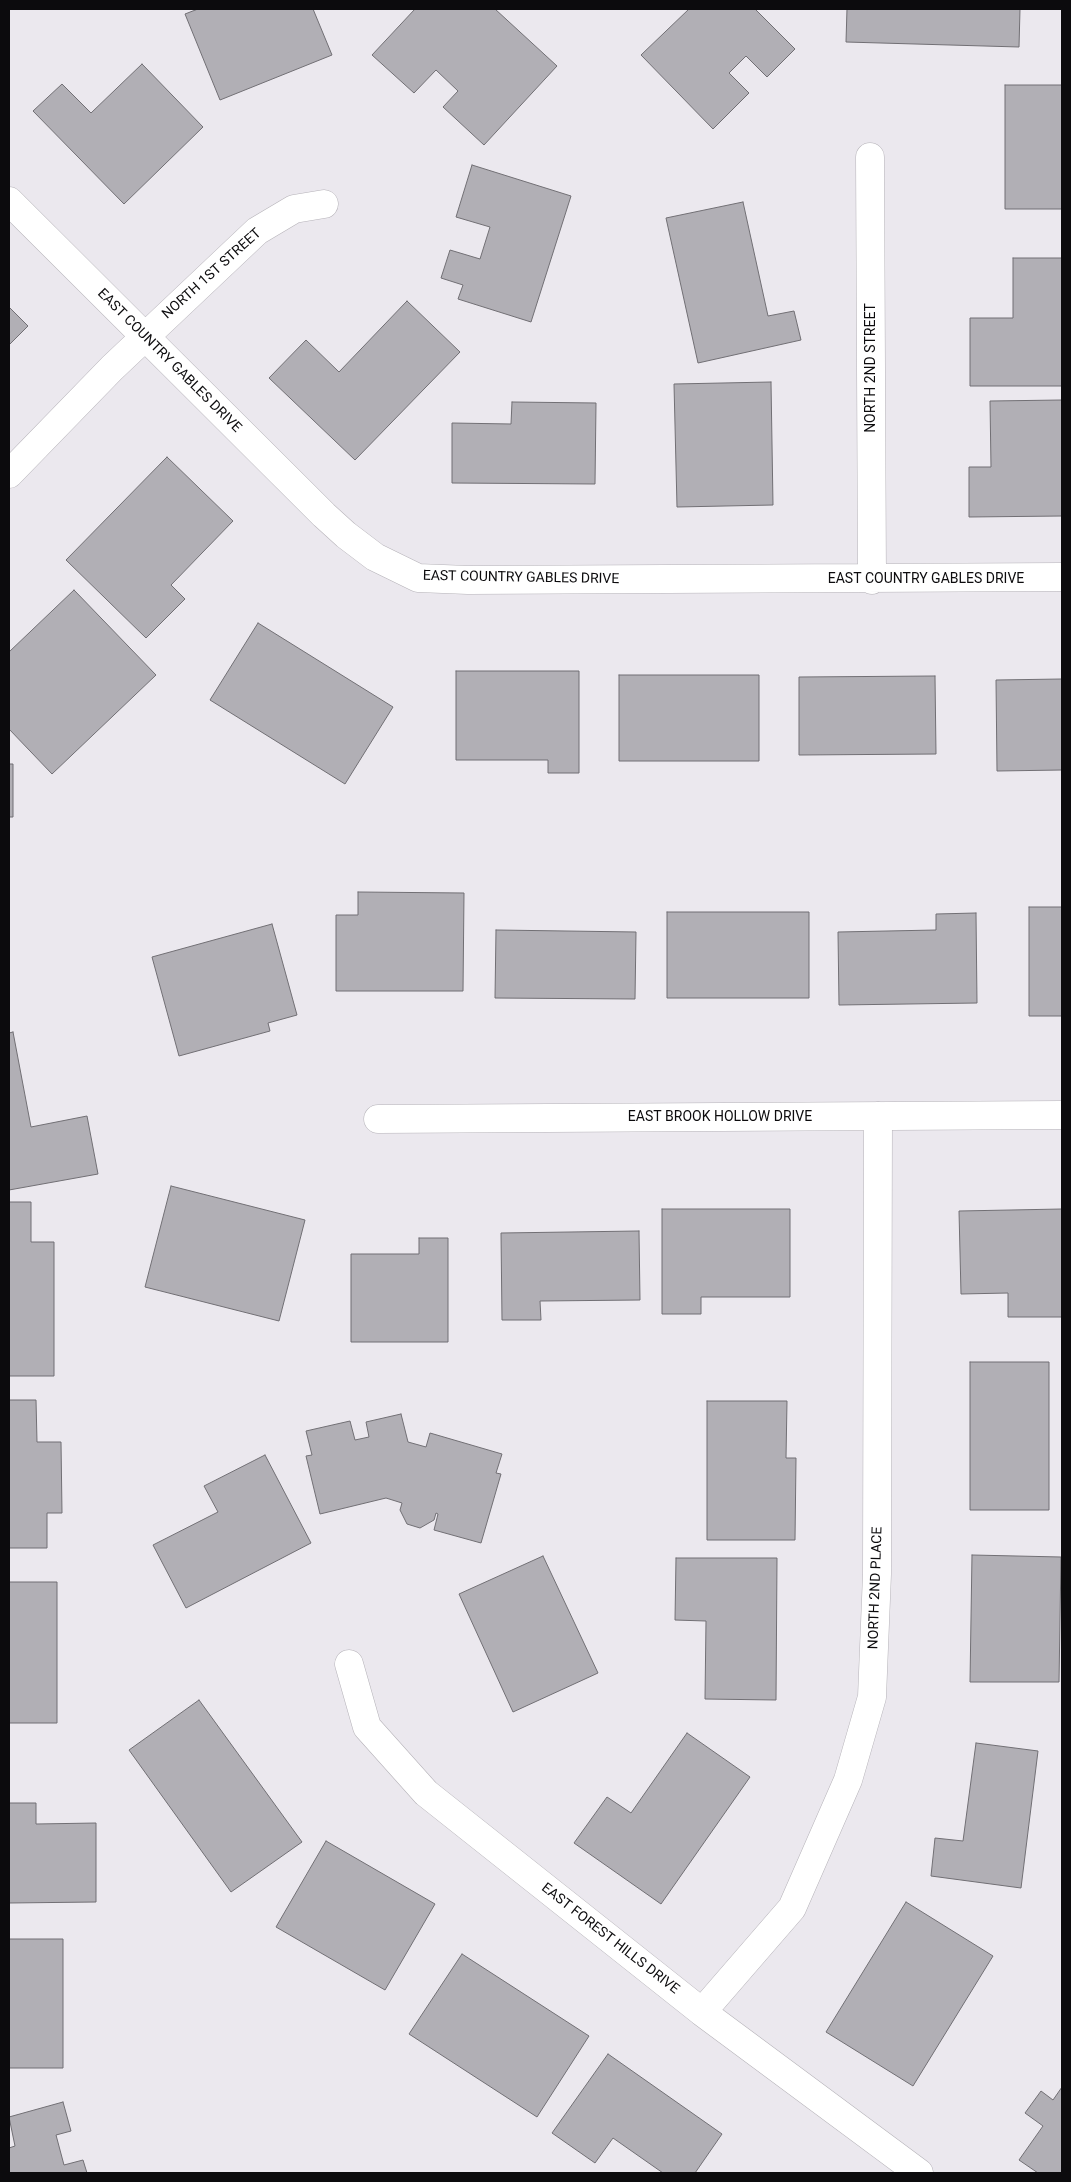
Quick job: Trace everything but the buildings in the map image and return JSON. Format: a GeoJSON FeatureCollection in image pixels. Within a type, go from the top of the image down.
{"type":"FeatureCollection","features":[{"type":"Feature","properties":{"kind":"street","name":"NORTH 2ND STREET"},"geometry":{"type":"LineString","coordinates":[[870,157],[872,580]]}},
{"type":"Feature","properties":{"kind":"street","name":"EAST COUNTRY GABLES DRIVE"},"geometry":{"type":"LineString","coordinates":[[9,201],[346,535],[375,557],[418,578],[468,580],[872,580],[1062,578]]}},
{"type":"Feature","properties":{"kind":"street","name":"NORTH 1ST STREET"},"geometry":{"type":"LineString","coordinates":[[9,474],[144,336],[256,231],[294,209],[324,204]]}},
{"type":"Feature","properties":{"kind":"street","name":"EAST BROOK HOLLOW DRIVE"},"geometry":{"type":"LineString","coordinates":[[378,1119],[1062,1115]]}},
{"type":"Feature","properties":{"kind":"street","name":"NORTH 2ND PLACE"},"geometry":{"type":"LineString","coordinates":[[702,2012],[792,1908],[848,1780],[872,1697],[877,1574],[878,1116]]}},
{"type":"Feature","properties":{"kind":"street","name":"EAST FOREST HILLS DRIVE"},"geometry":{"type":"LineString","coordinates":[[349,1664],[367,1727],[426,1793],[702,2012],[919,2173]]}}]}
